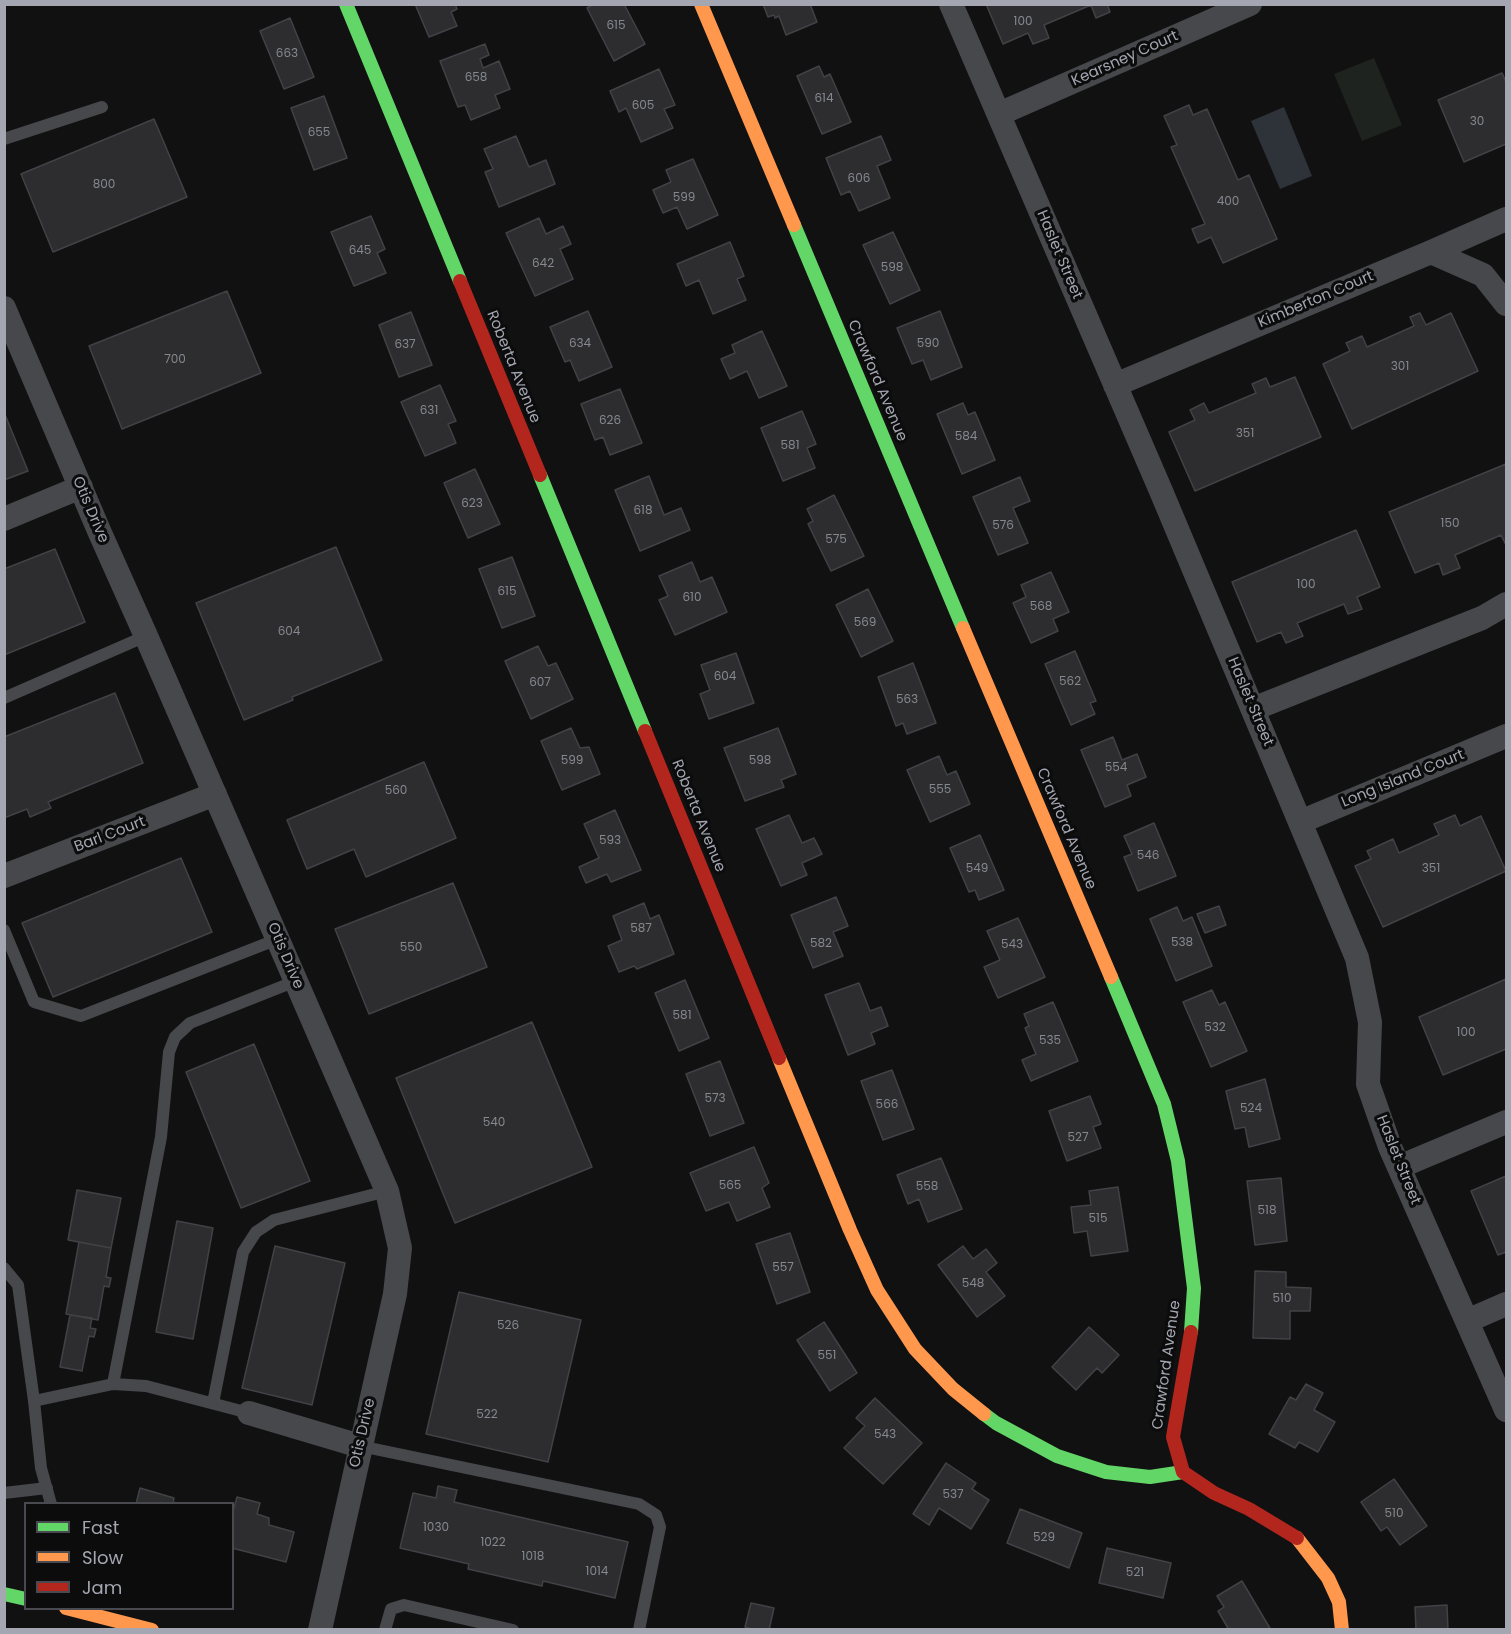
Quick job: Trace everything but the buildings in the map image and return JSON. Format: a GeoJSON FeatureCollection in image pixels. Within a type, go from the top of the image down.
{"type":"FeatureCollection","features":[{"type":"Feature","properties":{"kind":"street","name":"Roberta Avenue"},"geometry":{"type":"LineString","coordinates":[[346,4],[850,1230],[877,1290],[915,1349],[953,1389],[996,1423],[1057,1456],[1106,1472],[1150,1477],[1183,1472]]}},
{"type":"Feature","properties":{"kind":"street","name":"Crawford Avenue"},"geometry":{"type":"LineString","coordinates":[[701,4],[1164,1104],[1178,1161],[1194,1288],[1191,1333],[1173,1437],[1183,1472]]}},
{"type":"Feature","properties":{"kind":"street","name":"Haslet Street"},"geometry":{"type":"LineString","coordinates":[[951,4],[1115,384],[1357,958],[1370,1022],[1368,1084],[1390,1147],[1506,1410]]}},
{"type":"Feature","properties":{"kind":"street","name":"Kearsney Court"},"geometry":{"type":"LineString","coordinates":[[999,114],[1250,4]]}},
{"type":"Feature","properties":{"kind":"street","name":"Kimberton Court"},"geometry":{"type":"LineString","coordinates":[[1115,384],[1506,219]]}},
{"type":"Feature","properties":{"kind":"street"},"geometry":{"type":"LineString","coordinates":[[1431,252],[1483,275],[1506,304]]}},
{"type":"Feature","properties":{"kind":"street","name":"Otis Drive"},"geometry":{"type":"LineString","coordinates":[[7,319],[387,1191],[400,1248],[395,1294],[320,1629]]}},
{"type":"Feature","properties":{"kind":"street"},"geometry":{"type":"LineString","coordinates":[[4,519],[81,487]]}},
{"type":"Feature","properties":{"kind":"street"},"geometry":{"type":"LineString","coordinates":[[1253,709],[1482,618],[1506,604]]}},
{"type":"Feature","properties":{"kind":"street","name":"Long Island Court"},"geometry":{"type":"LineString","coordinates":[[1300,822],[1506,736]]}},
{"type":"Feature","properties":{"kind":"street","name":"Barl Court"},"geometry":{"type":"LineString","coordinates":[[4,876],[215,794]]}},
{"type":"Feature","properties":{"kind":"street"},"geometry":{"type":"LineString","coordinates":[[1399,1167],[1506,1122]]}},
{"type":"Feature","properties":{"kind":"street"},"geometry":{"type":"LineString","coordinates":[[1467,1321],[1506,1304]]}},
{"type":"Feature","properties":{"kind":"street"},"geometry":{"type":"LineString","coordinates":[[249,1413],[360,1446]]}},
{"type":"Feature","properties":{"kind":"street"},"geometry":{"type":"LineString","coordinates":[[1183,1472],[1214,1493],[1249,1509],[1296,1537],[1329,1578],[1339,1602],[1342,1629]]}},
{"type":"Feature","properties":{"kind":"street"},"geometry":{"type":"LineString","coordinates":[[4,1594],[24,1599]]}},
{"type":"Feature","properties":{"kind":"street"},"geometry":{"type":"LineString","coordinates":[[72,1610],[125,1627],[152,1629]]}},
{"type":"Feature","properties":{"kind":"lane"},"geometry":{"type":"LineString","coordinates":[[4,140],[102,106]]}},
{"type":"Feature","properties":{"kind":"lane"},"geometry":{"type":"LineString","coordinates":[[4,698],[146,636]]}},
{"type":"Feature","properties":{"kind":"lane"},"geometry":{"type":"LineString","coordinates":[[4,930],[34,1002],[81,1016],[278,939]]}},
{"type":"Feature","properties":{"kind":"lane"},"geometry":{"type":"LineString","coordinates":[[113,1384],[161,1137],[170,1052],[175,1038],[190,1023],[296,981]]}},
{"type":"Feature","properties":{"kind":"lane"},"geometry":{"type":"LineString","coordinates":[[213,1403],[243,1252],[256,1232],[274,1220],[387,1191]]}},
{"type":"Feature","properties":{"kind":"lane"},"geometry":{"type":"LineString","coordinates":[[4,1268],[18,1285],[41,1468],[51,1502]]}},
{"type":"Feature","properties":{"kind":"lane"},"geometry":{"type":"LineString","coordinates":[[34,1401],[113,1384],[146,1386],[249,1413]]}},
{"type":"Feature","properties":{"kind":"lane"},"geometry":{"type":"LineString","coordinates":[[360,1446],[639,1504],[656,1515],[660,1527],[639,1629]]}},
{"type":"Feature","properties":{"kind":"lane"},"geometry":{"type":"LineString","coordinates":[[4,1493],[47,1488]]}},
{"type":"Feature","properties":{"kind":"lane"},"geometry":{"type":"LineString","coordinates":[[385,1629],[391,1609],[404,1605],[513,1629]]}},
{"type":"Feature","properties":{"kind":"shaded area"},"geometry":{"type":"Polygon","coordinates":[[[1374,58],[1402,125],[1362,141],[1334,74],[1374,58]]]}},
{"type":"Feature","properties":{"kind":"shaded area"},"geometry":{"type":"Polygon","coordinates":[[[1284,107],[1312,176],[1280,189],[1251,121],[1284,107]]]}},
{"type":"Feature","properties":{"kind":"traffic: fast"},"geometry":{"type":"LineString","coordinates":[[346,4],[460,281]]}},
{"type":"Feature","properties":{"kind":"traffic: fast"},"geometry":{"type":"LineString","coordinates":[[794,225],[963,628]]}},
{"type":"Feature","properties":{"kind":"traffic: fast"},"geometry":{"type":"LineString","coordinates":[[540,475],[645,731]]}},
{"type":"Feature","properties":{"kind":"traffic: fast"},"geometry":{"type":"LineString","coordinates":[[1111,977],[1164,1104],[1178,1161],[1194,1288],[1191,1332]]}},
{"type":"Feature","properties":{"kind":"traffic: fast"},"geometry":{"type":"LineString","coordinates":[[984,1414],[996,1423],[1057,1456],[1106,1472],[1150,1477],[1183,1472]]}},
{"type":"Feature","properties":{"kind":"traffic: fast"},"geometry":{"type":"LineString","coordinates":[[4,1594],[24,1599]]}},
{"type":"Feature","properties":{"kind":"traffic: slow"},"geometry":{"type":"LineString","coordinates":[[701,4],[794,225]]}},
{"type":"Feature","properties":{"kind":"traffic: slow"},"geometry":{"type":"LineString","coordinates":[[963,628],[1111,977]]}},
{"type":"Feature","properties":{"kind":"traffic: slow"},"geometry":{"type":"LineString","coordinates":[[779,1058],[877,1290],[915,1349],[953,1389],[984,1414]]}},
{"type":"Feature","properties":{"kind":"traffic: slow"},"geometry":{"type":"LineString","coordinates":[[1297,1538],[1328,1578],[1339,1602],[1342,1630]]}},
{"type":"Feature","properties":{"kind":"traffic: slow"},"geometry":{"type":"LineString","coordinates":[[74,1610],[152,1630]]}},
{"type":"Feature","properties":{"kind":"traffic: jam"},"geometry":{"type":"LineString","coordinates":[[460,281],[540,475]]}},
{"type":"Feature","properties":{"kind":"traffic: jam"},"geometry":{"type":"LineString","coordinates":[[645,731],[779,1058]]}},
{"type":"Feature","properties":{"kind":"traffic: jam"},"geometry":{"type":"LineString","coordinates":[[1191,1332],[1173,1437],[1183,1472],[1214,1493],[1249,1509],[1297,1538]]}}]}
